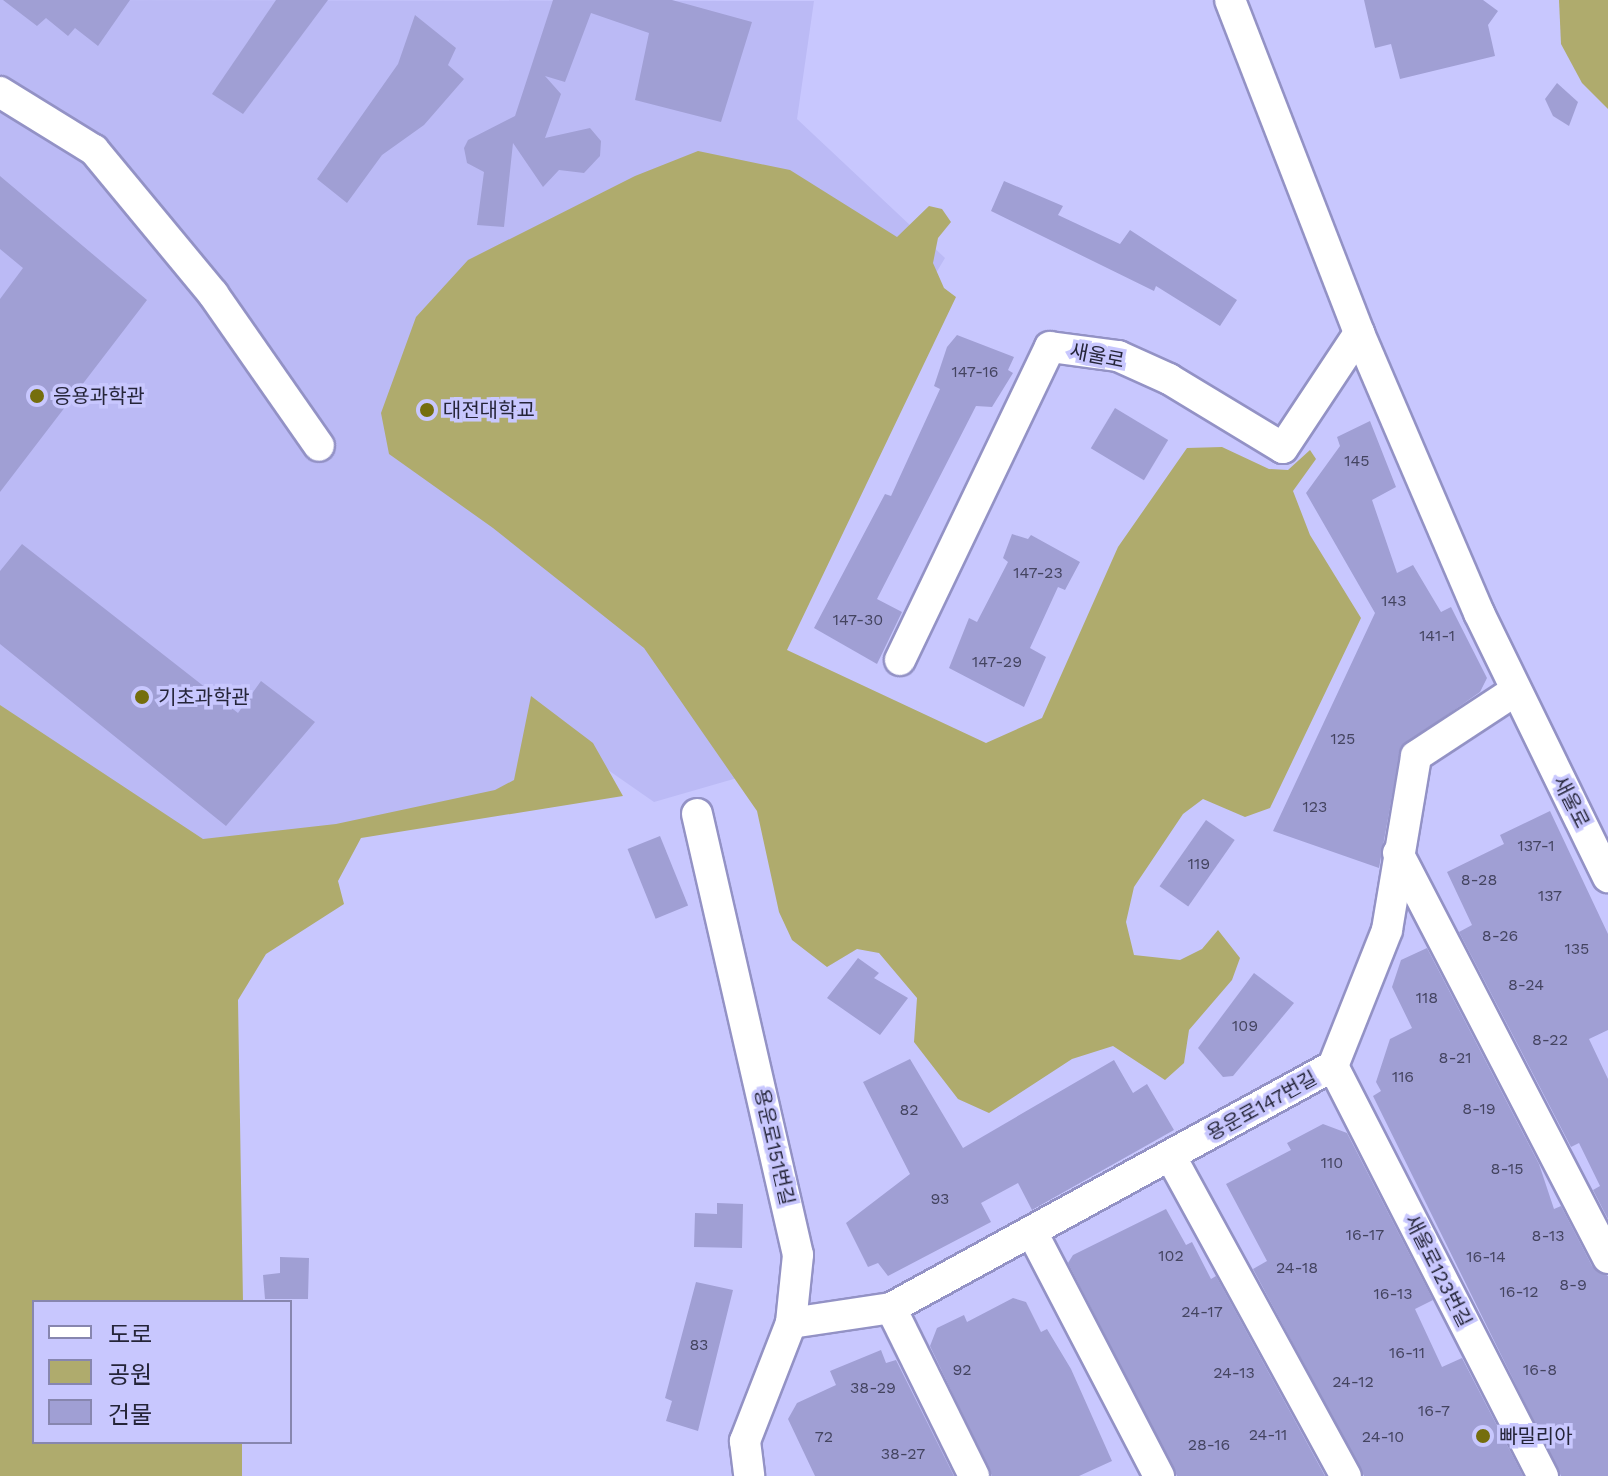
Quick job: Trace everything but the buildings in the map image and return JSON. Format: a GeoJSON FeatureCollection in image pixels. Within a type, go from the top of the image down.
{"type":"FeatureCollection","features":[{"type":"Feature","properties":{"kind":"street","name":"새울로"},"geometry":{"type":"LineString","coordinates":[[1230,0],[1359,333],[1515,691],[1608,877]]}},
{"type":"Feature","properties":{"kind":"street"},"geometry":{"type":"LineString","coordinates":[[0,92],[94,150],[205,282],[319,446]]}},
{"type":"Feature","properties":{"kind":"street","name":"새울로"},"geometry":{"type":"LineString","coordinates":[[900,660],[1050,347],[1118,356],[1169,379],[1283,448],[1359,333]]}},
{"type":"Feature","properties":{"kind":"street","name":"용운로147번길"},"geometry":{"type":"LineString","coordinates":[[791,1323],[891,1308],[1033,1234],[1333,1066],[1387,930],[1416,756],[1515,691]]}},
{"type":"Feature","properties":{"kind":"street","name":"용운로151번길"},"geometry":{"type":"LineString","coordinates":[[697,814],[798,1255],[791,1323],[745,1441],[749,1476]]}},
{"type":"Feature","properties":{"kind":"street"},"geometry":{"type":"LineString","coordinates":[[1398,853],[1608,1258]]}},
{"type":"Feature","properties":{"kind":"street","name":"새울로123번길"},"geometry":{"type":"LineString","coordinates":[[1333,1066],[1543,1476]]}},
{"type":"Feature","properties":{"kind":"street"},"geometry":{"type":"LineString","coordinates":[[1171,1157],[1346,1476]]}},
{"type":"Feature","properties":{"kind":"street"},"geometry":{"type":"LineString","coordinates":[[1033,1234],[1159,1476]]}},
{"type":"Feature","properties":{"kind":"street"},"geometry":{"type":"LineString","coordinates":[[891,1308],[974,1476]]}},
{"type":"Feature","properties":{"kind":"shaded area","name":"대전대학교"},"geometry":{"type":"Polygon","coordinates":[[[0,0],[814,1],[797,119],[945,258],[762,563],[744,776],[654,802],[608,770],[309,835],[0,878],[0,0]]]}},
{"type":"Feature","properties":{"kind":"green space"},"geometry":{"type":"Polygon","coordinates":[[[1559,0],[1608,0],[1608,109],[1582,83],[1561,44],[1559,0]]]}},
{"type":"Feature","properties":{"kind":"green space"},"geometry":{"type":"Polygon","coordinates":[[[698,151],[790,170],[897,237],[929,206],[942,209],[951,222],[938,238],[933,263],[944,288],[956,297],[787,650],[986,743],[1042,718],[1118,547],[1187,448],[1222,447],[1269,469],[1288,470],[1310,450],[1316,459],[1293,491],[1310,535],[1361,618],[1270,808],[1245,817],[1203,799],[1183,814],[1134,887],[1126,922],[1134,955],[1180,960],[1202,949],[1218,930],[1240,958],[1232,980],[1189,1030],[1184,1063],[1165,1080],[1113,1046],[1072,1059],[989,1113],[958,1099],[914,1042],[917,998],[879,953],[857,949],[827,967],[792,940],[779,912],[757,811],[644,648],[493,528],[389,454],[381,413],[416,317],[468,260],[635,176],[698,151]]]}},
{"type":"Feature","properties":{"kind":"green space"},"geometry":{"type":"Polygon","coordinates":[[[531,696],[593,743],[623,796],[361,838],[338,881],[344,904],[266,954],[238,1000],[243,1300],[32,1300],[32,1444],[242,1444],[242,1476],[0,1476],[0,705],[203,839],[336,824],[495,790],[514,780],[531,696]]]}},
{"type":"Feature","properties":{"kind":"place","name":"응용과학관"},"geometry":{"type":"Point","coordinates":[37,396]}},
{"type":"Feature","properties":{"kind":"place","name":"대전대학교"},"geometry":{"type":"Point","coordinates":[427,410]}},
{"type":"Feature","properties":{"kind":"place","name":"기초과학관"},"geometry":{"type":"Point","coordinates":[142,697]}},
{"type":"Feature","properties":{"kind":"place","name":"빠밀리아"},"geometry":{"type":"Point","coordinates":[1483,1436]}}]}
